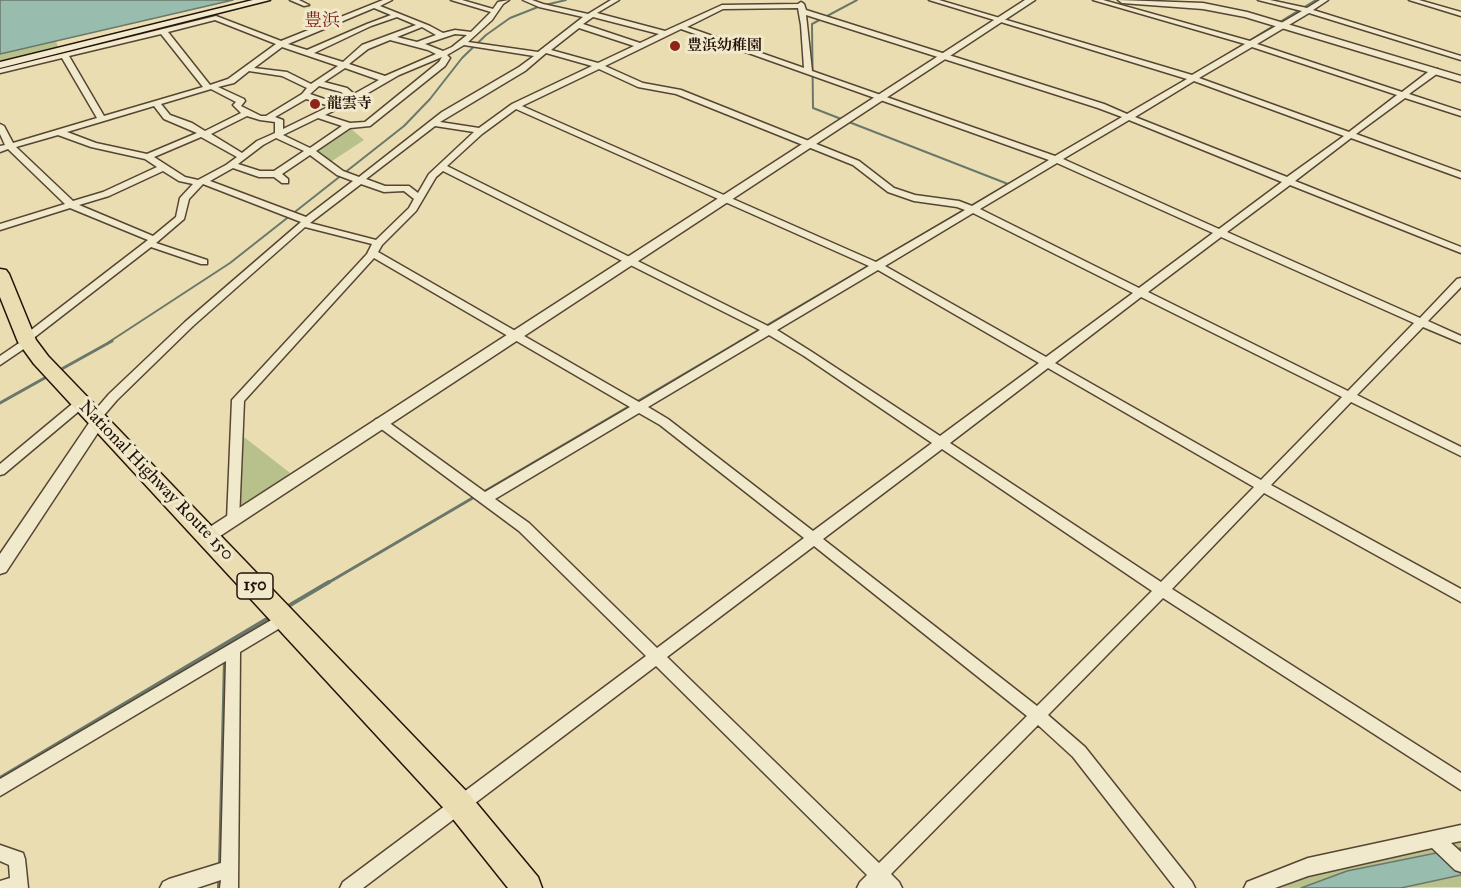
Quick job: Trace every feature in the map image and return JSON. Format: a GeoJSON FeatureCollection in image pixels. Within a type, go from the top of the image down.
{"type":"FeatureCollection","features":[{"type":"Feature","properties":{"kind":"highway","name":"National Highway Route 150"},"geometry":{"type":"LineString","coordinates":[[0,274],[27,340],[41,360],[459,804],[527,888]]}},
{"type":"Feature","properties":{"kind":"main road"},"geometry":{"type":"LineString","coordinates":[[0,68],[25,59],[264,0]]}},
{"type":"Feature","properties":{"kind":"street"},"geometry":{"type":"LineString","coordinates":[[293,0],[306,5]]}},
{"type":"Feature","properties":{"kind":"street"},"geometry":{"type":"LineString","coordinates":[[5,148],[231,81],[281,44],[389,0]]}},
{"type":"Feature","properties":{"kind":"street"},"geometry":{"type":"LineString","coordinates":[[454,0],[494,11]]}},
{"type":"Feature","properties":{"kind":"street"},"geometry":{"type":"LineString","coordinates":[[0,361],[181,217],[185,198],[200,182],[231,165],[277,134],[385,80],[444,55],[463,43],[490,19],[494,11],[506,0]]}},
{"type":"Feature","properties":{"kind":"street"},"geometry":{"type":"LineString","coordinates":[[526,0],[541,6],[590,15],[667,34]]}},
{"type":"Feature","properties":{"kind":"street"},"geometry":{"type":"LineString","coordinates":[[0,471],[91,414],[113,397],[189,324],[305,222],[361,178],[433,123],[465,101],[522,69],[590,15],[616,0]]}},
{"type":"Feature","properties":{"kind":"street"},"geometry":{"type":"LineString","coordinates":[[932,0],[1193,78],[1461,175]]}},
{"type":"Feature","properties":{"kind":"street"},"geometry":{"type":"LineString","coordinates":[[208,536],[1031,0]]}},
{"type":"Feature","properties":{"kind":"street"},"geometry":{"type":"LineString","coordinates":[[1096,0],[1251,44],[1461,114]]}},
{"type":"Feature","properties":{"kind":"street"},"geometry":{"type":"LineString","coordinates":[[1122,0],[1203,6],[1247,15],[1461,79]]}},
{"type":"Feature","properties":{"kind":"street"},"geometry":{"type":"LineString","coordinates":[[1261,0],[1307,10],[1461,58]]}},
{"type":"Feature","properties":{"kind":"street"},"geometry":{"type":"LineString","coordinates":[[486,498],[1325,0]]}},
{"type":"Feature","properties":{"kind":"street"},"geometry":{"type":"LineString","coordinates":[[1412,0],[1461,14]]}},
{"type":"Feature","properties":{"kind":"street"},"geometry":{"type":"LineString","coordinates":[[374,6],[421,24],[442,35]]}},
{"type":"Feature","properties":{"kind":"street"},"geometry":{"type":"LineString","coordinates":[[801,6],[808,71]]}},
{"type":"Feature","properties":{"kind":"street"},"geometry":{"type":"LineString","coordinates":[[233,520],[238,400],[371,255],[378,243],[413,209],[432,176],[481,131],[515,106],[722,7],[801,6],[1128,117],[1461,249]]}},
{"type":"Feature","properties":{"kind":"street"},"geometry":{"type":"LineString","coordinates":[[308,53],[345,36],[355,35],[397,15]]}},
{"type":"Feature","properties":{"kind":"street"},"geometry":{"type":"LineString","coordinates":[[0,68],[216,18],[281,44],[385,80]]}},
{"type":"Feature","properties":{"kind":"street"},"geometry":{"type":"LineString","coordinates":[[334,22],[355,35]]}},
{"type":"Feature","properties":{"kind":"street"},"geometry":{"type":"LineString","coordinates":[[270,117],[305,96],[315,85],[371,45],[421,24]]}},
{"type":"Feature","properties":{"kind":"street"},"geometry":{"type":"LineString","coordinates":[[578,25],[641,46]]}},
{"type":"Feature","properties":{"kind":"street"},"geometry":{"type":"LineString","coordinates":[[681,27],[1055,159],[1461,340]]}},
{"type":"Feature","properties":{"kind":"street"},"geometry":{"type":"LineString","coordinates":[[163,31],[210,88],[241,100],[237,105],[247,113],[260,118],[270,117],[279,120],[277,134]]}},
{"type":"Feature","properties":{"kind":"street"},"geometry":{"type":"LineString","coordinates":[[419,44],[455,32],[473,34]]}},
{"type":"Feature","properties":{"kind":"street"},"geometry":{"type":"LineString","coordinates":[[388,37],[419,44],[444,55]]}},
{"type":"Feature","properties":{"kind":"street"},"geometry":{"type":"LineString","coordinates":[[362,42],[371,45]]}},
{"type":"Feature","properties":{"kind":"street"},"geometry":{"type":"LineString","coordinates":[[463,43],[544,53],[599,66],[641,85],[678,92],[856,163],[897,192],[914,198],[959,204],[972,209],[1461,452]]}},
{"type":"Feature","properties":{"kind":"street"},"geometry":{"type":"LineString","coordinates":[[64,55],[102,119]]}},
{"type":"Feature","properties":{"kind":"street"},"geometry":{"type":"LineString","coordinates":[[318,115],[348,126],[367,124],[442,64],[446,58],[444,55]]}},
{"type":"Feature","properties":{"kind":"street"},"geometry":{"type":"LineString","coordinates":[[247,69],[284,74],[315,85],[344,90],[353,98]]}},
{"type":"Feature","properties":{"kind":"street"},"geometry":{"type":"LineString","coordinates":[[349,888],[1435,71]]}},
{"type":"Feature","properties":{"kind":"street"},"geometry":{"type":"LineString","coordinates":[[305,96],[337,106]]}},
{"type":"Feature","properties":{"kind":"street"},"geometry":{"type":"LineString","coordinates":[[156,103],[166,117],[189,125],[242,156]]}},
{"type":"Feature","properties":{"kind":"street"},"geometry":{"type":"LineString","coordinates":[[515,106],[878,266],[1262,486],[1461,596]]}},
{"type":"Feature","properties":{"kind":"street"},"geometry":{"type":"LineString","coordinates":[[148,157],[247,113]]}},
{"type":"Feature","properties":{"kind":"street"},"geometry":{"type":"LineString","coordinates":[[433,123],[481,131]]}},
{"type":"Feature","properties":{"kind":"street"},"geometry":{"type":"LineString","coordinates":[[0,126],[5,148],[72,206],[152,242],[204,262]]}},
{"type":"Feature","properties":{"kind":"street"},"geometry":{"type":"LineString","coordinates":[[231,165],[259,174],[276,174],[348,126]]}},
{"type":"Feature","properties":{"kind":"street"},"geometry":{"type":"LineString","coordinates":[[59,132],[94,145],[148,157],[182,179],[200,182],[305,222],[378,243]]}},
{"type":"Feature","properties":{"kind":"street"},"geometry":{"type":"LineString","coordinates":[[277,134],[310,151],[332,168],[384,189],[406,188],[419,198]]}},
{"type":"Feature","properties":{"kind":"street"},"geometry":{"type":"LineString","coordinates":[[0,227],[72,206],[122,188],[164,167]]}},
{"type":"Feature","properties":{"kind":"street"},"geometry":{"type":"LineString","coordinates":[[442,167],[768,330],[808,354],[1162,590],[1461,782]]}},
{"type":"Feature","properties":{"kind":"street"},"geometry":{"type":"LineString","coordinates":[[276,174],[285,181]]}},
{"type":"Feature","properties":{"kind":"street"},"geometry":{"type":"LineString","coordinates":[[371,255],[378,255],[664,422],[1038,716],[1078,752],[1186,888]]}},
{"type":"Feature","properties":{"kind":"street"},"geometry":{"type":"LineString","coordinates":[[866,888],[1162,590],[1461,281]]}},
{"type":"Feature","properties":{"kind":"street"},"geometry":{"type":"LineString","coordinates":[[0,567],[91,414]]}},
{"type":"Feature","properties":{"kind":"street"},"geometry":{"type":"LineString","coordinates":[[380,422],[525,526],[893,888]]}},
{"type":"Feature","properties":{"kind":"street"},"geometry":{"type":"LineString","coordinates":[[0,788],[285,618]]}},
{"type":"Feature","properties":{"kind":"street"},"geometry":{"type":"LineString","coordinates":[[229,888],[233,649]]}},
{"type":"Feature","properties":{"kind":"street"},"geometry":{"type":"LineString","coordinates":[[1253,888],[1308,867],[1461,833]]}},
{"type":"Feature","properties":{"kind":"street"},"geometry":{"type":"LineString","coordinates":[[1435,839],[1461,864]]}},
{"type":"Feature","properties":{"kind":"street"},"geometry":{"type":"LineString","coordinates":[[0,853],[17,859],[15,886]]}},
{"type":"Feature","properties":{"kind":"street"},"geometry":{"type":"LineString","coordinates":[[169,888],[230,869]]}},
{"type":"Feature","properties":{"kind":"green space"},"geometry":{"type":"Polygon","coordinates":[[[56,41],[61,56],[0,70],[0,54],[56,41]]]}},
{"type":"Feature","properties":{"kind":"green space"},"geometry":{"type":"Polygon","coordinates":[[[349,127],[364,140],[329,163],[313,151],[349,127]]]}},
{"type":"Feature","properties":{"kind":"green space"},"geometry":{"type":"Polygon","coordinates":[[[235,430],[290,473],[233,520],[235,430]]]}},
{"type":"Feature","properties":{"kind":"green space"},"geometry":{"type":"Polygon","coordinates":[[[1461,836],[1461,887],[1253,888],[1461,836]]]}},
{"type":"Feature","properties":{"kind":"shaded area"},"geometry":{"type":"Polygon","coordinates":[[[0,0],[233,0],[0,54],[0,0]]]}},
{"type":"Feature","properties":{"kind":"shaded area"},"geometry":{"type":"Polygon","coordinates":[[[1461,848],[1461,875],[1401,888],[1301,888],[1347,871],[1461,848]]]}},
{"type":"Feature","properties":{"kind":"waterway"},"geometry":{"type":"LineString","coordinates":[[545,5],[566,0]]}},
{"type":"Feature","properties":{"kind":"waterway"},"geometry":{"type":"LineString","coordinates":[[857,0],[812,24],[813,108],[1008,184]]}},
{"type":"Feature","properties":{"kind":"waterway"},"geometry":{"type":"LineString","coordinates":[[1229,53],[1316,0]]}},
{"type":"Feature","properties":{"kind":"waterway"},"geometry":{"type":"LineString","coordinates":[[109,342],[230,263],[404,126],[430,99],[462,58],[486,35],[510,18],[538,7]]}},
{"type":"Feature","properties":{"kind":"waterway"},"geometry":{"type":"LineString","coordinates":[[1008,184],[1025,174]]}},
{"type":"Feature","properties":{"kind":"waterway"},"geometry":{"type":"LineString","coordinates":[[738,342],[1008,184]]}},
{"type":"Feature","properties":{"kind":"waterway"},"geometry":{"type":"LineString","coordinates":[[58,371],[112,341]]}},
{"type":"Feature","properties":{"kind":"waterway"},"geometry":{"type":"LineString","coordinates":[[482,493],[741,341]]}},
{"type":"Feature","properties":{"kind":"waterway"},"geometry":{"type":"LineString","coordinates":[[0,403],[50,375]]}},
{"type":"Feature","properties":{"kind":"waterway"},"geometry":{"type":"LineString","coordinates":[[326,584],[476,496]]}},
{"type":"Feature","properties":{"kind":"waterway"},"geometry":{"type":"LineString","coordinates":[[285,608],[329,582]]}},
{"type":"Feature","properties":{"kind":"waterway"},"geometry":{"type":"LineString","coordinates":[[0,778],[272,616]]}},
{"type":"Feature","properties":{"kind":"waterway"},"geometry":{"type":"LineString","coordinates":[[220,865],[225,659]]}},
{"type":"Feature","properties":{"kind":"waterway"},"geometry":{"type":"LineString","coordinates":[[219,878],[219,888]]}},
{"type":"Feature","properties":{"kind":"place","name":"豊浜幼稚園"},"geometry":{"type":"Point","coordinates":[675,46]}},
{"type":"Feature","properties":{"kind":"place","name":"龍雲寺"},"geometry":{"type":"Point","coordinates":[315,104]}},
{"type":"Feature","properties":{"kind":"district","name":"豊浜"},"geometry":{"type":"Point","coordinates":[322,22]}}]}
